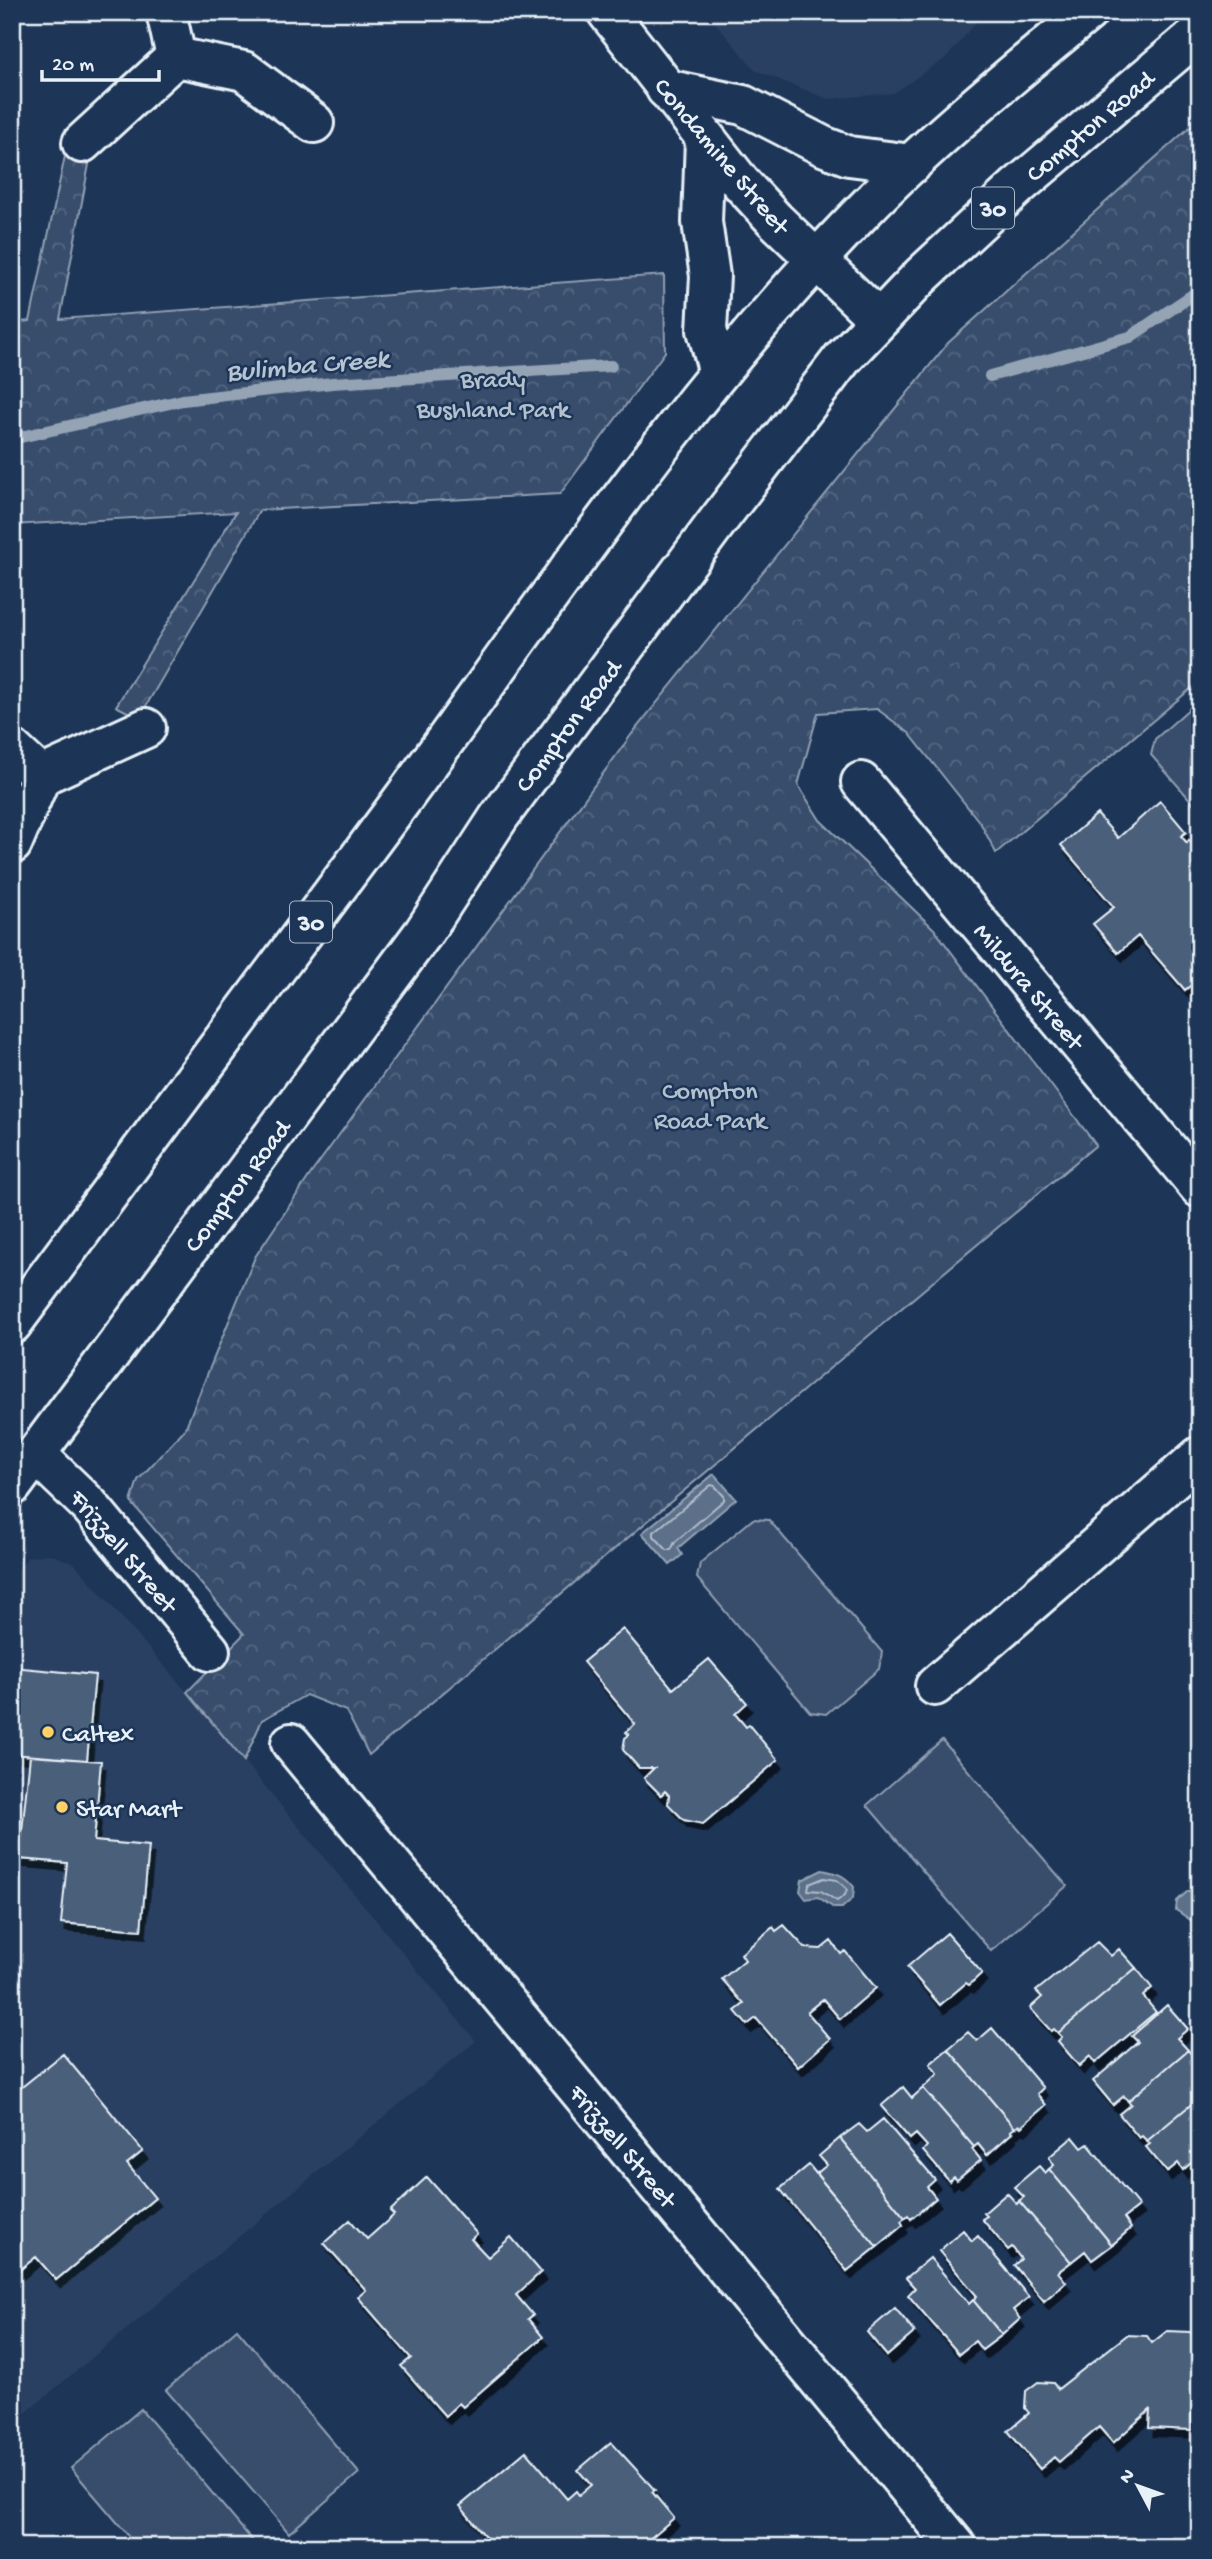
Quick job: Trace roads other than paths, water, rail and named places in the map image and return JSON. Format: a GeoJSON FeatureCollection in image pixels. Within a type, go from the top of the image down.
{"type":"FeatureCollection","features":[{"type":"Feature","properties":{"kind":"main road"},"geometry":{"type":"LineString","coordinates":[[166,12],[176,57]]}},
{"type":"Feature","properties":{"kind":"main road","name":"Condamine Street"},"geometry":{"type":"LineString","coordinates":[[607,12],[705,139],[762,207],[878,319]]}},
{"type":"Feature","properties":{"kind":"main road","name":"30"},"geometry":{"type":"LineString","coordinates":[[12,1324],[608,518],[719,373],[817,260],[912,164],[972,109],[1088,12]]}},
{"type":"Feature","properties":{"kind":"main road","name":"Compton Road"},"geometry":{"type":"LineString","coordinates":[[12,1486],[416,943],[499,817],[813,396],[878,319],[1018,186],[1200,32]]}},
{"type":"Feature","properties":{"kind":"main road"},"geometry":{"type":"LineString","coordinates":[[176,57],[244,71],[314,123]]}},
{"type":"Feature","properties":{"kind":"main road"},"geometry":{"type":"LineString","coordinates":[[82,143],[176,57]]}},
{"type":"Feature","properties":{"kind":"main road"},"geometry":{"type":"LineString","coordinates":[[666,89],[743,105],[802,136],[849,156],[912,164]]}},
{"type":"Feature","properties":{"kind":"main road"},"geometry":{"type":"LineString","coordinates":[[705,139],[702,222],[710,276],[707,330],[719,373]]}},
{"type":"Feature","properties":{"kind":"main road"},"geometry":{"type":"LineString","coordinates":[[12,844],[41,776],[146,728]]}},
{"type":"Feature","properties":{"kind":"main road"},"geometry":{"type":"LineString","coordinates":[[12,750],[41,776]]}},
{"type":"Feature","properties":{"kind":"main road","name":"Mildura Street"},"geometry":{"type":"LineString","coordinates":[[861,782],[1200,1188]]}},
{"type":"Feature","properties":{"kind":"main road","name":"Frizzell Street"},"geometry":{"type":"LineString","coordinates":[[36,1454],[89,1505],[210,1651]]}},
{"type":"Feature","properties":{"kind":"main road"},"geometry":{"type":"LineString","coordinates":[[935,1686],[1200,1456]]}},
{"type":"Feature","properties":{"kind":"main road","name":"Frizzell Street"},"geometry":{"type":"LineString","coordinates":[[291,1743],[957,2547]]}},
{"type":"Feature","properties":{"kind":"water"},"geometry":{"type":"Polygon","coordinates":[[[714,1474],[736,1499],[678,1548],[682,1555],[670,1565],[642,1533],[714,1474]]]}},
{"type":"Feature","properties":{"kind":"water"},"geometry":{"type":"Polygon","coordinates":[[[822,1870],[840,1875],[854,1887],[853,1898],[842,1908],[834,1908],[818,1897],[806,1899],[800,1891],[802,1880],[822,1870]]]}},
{"type":"Feature","properties":{"kind":"water"},"geometry":{"type":"Polygon","coordinates":[[[1200,1882],[1200,1920],[1192,1921],[1176,1910],[1177,1901],[1188,1891],[1194,1891],[1200,1882]]]}},
{"type":"Feature","properties":{"kind":"waterway","name":"Bulimba Creek"},"geometry":{"type":"LineString","coordinates":[[990,376],[1130,337],[1200,290]]}},
{"type":"Feature","properties":{"kind":"waterway","name":"Bulimba Creek"},"geometry":{"type":"LineString","coordinates":[[12,439],[183,400],[332,383],[611,366]]}},
{"type":"Feature","properties":{"kind":"place","name":"Caltex"},"geometry":{"type":"Point","coordinates":[48,1732]}},
{"type":"Feature","properties":{"kind":"place","name":"Star Mart"},"geometry":{"type":"Point","coordinates":[62,1807]}},
{"type":"Feature","properties":{"kind":"park label","name":"Brady Bushland Park"},"geometry":{"type":"Point","coordinates":[493,393]}},
{"type":"Feature","properties":{"kind":"park label","name":"Compton Road Park"},"geometry":{"type":"Point","coordinates":[710,1104]}}]}
